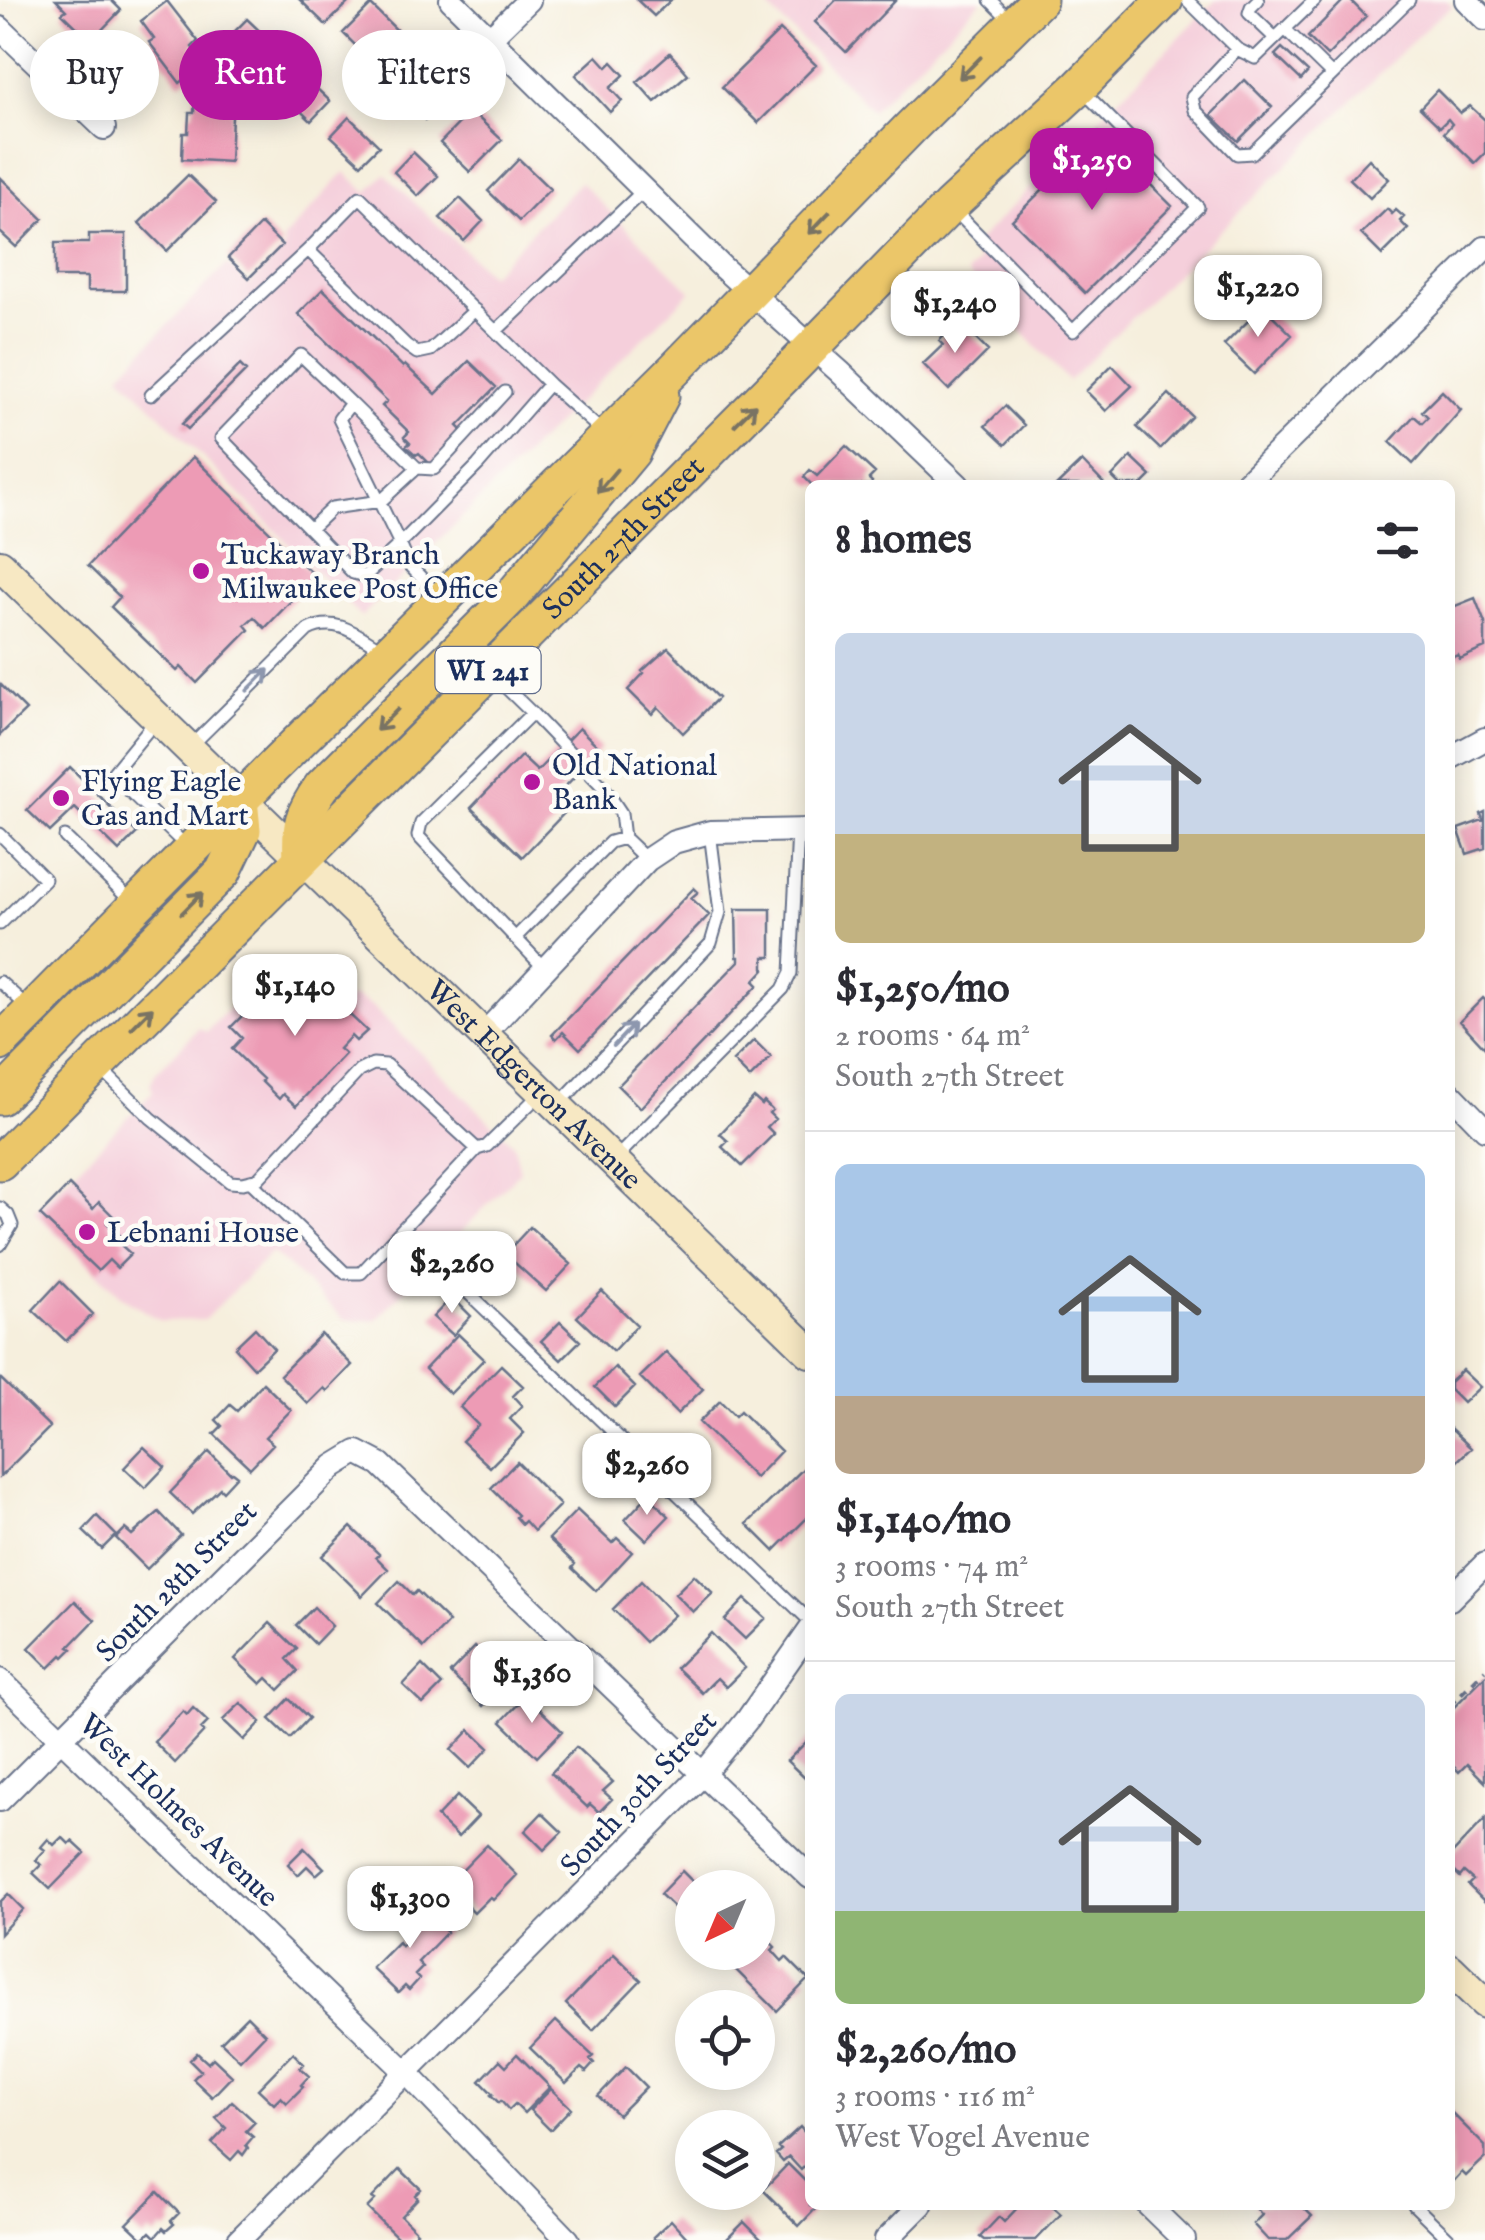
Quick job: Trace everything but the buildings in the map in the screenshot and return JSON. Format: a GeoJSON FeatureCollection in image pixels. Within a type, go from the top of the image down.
{"type":"FeatureCollection","features":[{"type":"Feature","properties":{"kind":"main road","name":"South 27th Street"},"geometry":{"type":"LineString","coordinates":[[0,1162],[950,206],[1079,87],[1165,0]]}},
{"type":"Feature","properties":{"kind":"main road","name":"WI 241"},"geometry":{"type":"LineString","coordinates":[[0,1043],[676,368],[911,127],[1015,8]]}},
{"type":"Feature","properties":{"kind":"main road"},"geometry":{"type":"LineString","coordinates":[[301,859],[299,830],[309,804],[322,786],[510,597],[632,452],[676,368]]}},
{"type":"Feature","properties":{"kind":"main road"},"geometry":{"type":"LineString","coordinates":[[0,1097],[223,872],[243,830],[240,800]]}},
{"type":"Feature","properties":{"kind":"street"},"geometry":{"type":"LineString","coordinates":[[450,0],[482,30]]}},
{"type":"Feature","properties":{"kind":"street"},"geometry":{"type":"LineString","coordinates":[[498,30],[529,0]]}},
{"type":"Feature","properties":{"kind":"street"},"geometry":{"type":"LineString","coordinates":[[1466,0],[1485,19]]}},
{"type":"Feature","properties":{"kind":"street"},"geometry":{"type":"LineString","coordinates":[[0,28],[104,128]]}},
{"type":"Feature","properties":{"kind":"street"},"geometry":{"type":"LineString","coordinates":[[506,54],[750,292],[953,480]]}},
{"type":"Feature","properties":{"kind":"street"},"geometry":{"type":"LineString","coordinates":[[1249,480],[1485,248]]}},
{"type":"Feature","properties":{"kind":"street","name":"West Edgerton Avenue"},"geometry":{"type":"LineString","coordinates":[[0,565],[805,1347]]}},
{"type":"Feature","properties":{"kind":"street"},"geometry":{"type":"LineString","coordinates":[[1455,755],[1485,739]]}},
{"type":"Feature","properties":{"kind":"street"},"geometry":{"type":"LineString","coordinates":[[483,1036],[647,860],[674,842],[710,832],[804,830]]}},
{"type":"Feature","properties":{"kind":"street"},"geometry":{"type":"LineString","coordinates":[[1455,1098],[1485,1129]]}},
{"type":"Feature","properties":{"kind":"street","name":"South 28th Street"},"geometry":{"type":"LineString","coordinates":[[0,1800],[334,1466],[357,1452],[380,1464],[704,1774]]}},
{"type":"Feature","properties":{"kind":"street"},"geometry":{"type":"LineString","coordinates":[[1455,1594],[1485,1564]]}},
{"type":"Feature","properties":{"kind":"street","name":"South 30th Street"},"geometry":{"type":"LineString","coordinates":[[239,2240],[704,1774],[805,1637]]}},
{"type":"Feature","properties":{"kind":"street","name":"West Holmes Avenue"},"geometry":{"type":"LineString","coordinates":[[0,1680],[406,2072],[568,2240]]}},
{"type":"Feature","properties":{"kind":"street"},"geometry":{"type":"LineString","coordinates":[[704,1774],[805,1872]]}},
{"type":"Feature","properties":{"kind":"street"},"geometry":{"type":"LineString","coordinates":[[1455,1975],[1485,2003]]}},
{"type":"Feature","properties":{"kind":"street"},"geometry":{"type":"LineString","coordinates":[[886,2240],[915,2210]]}},
{"type":"Feature","properties":{"kind":"street"},"geometry":{"type":"LineString","coordinates":[[1153,2210],[1184,2240]]}},
{"type":"Feature","properties":{"kind":"lane"},"geometry":{"type":"LineString","coordinates":[[1187,0],[1237,49],[1254,58],[1315,0]]}},
{"type":"Feature","properties":{"kind":"lane"},"geometry":{"type":"LineString","coordinates":[[1258,0],[1249,13],[1332,74]]}},
{"type":"Feature","properties":{"kind":"lane"},"geometry":{"type":"LineString","coordinates":[[1237,49],[1192,96],[1194,110],[1237,154],[1252,152],[1408,0]]}},
{"type":"Feature","properties":{"kind":"lane"},"geometry":{"type":"LineString","coordinates":[[950,206],[1073,331],[1198,207],[1079,87]]}},
{"type":"Feature","properties":{"kind":"lane"},"geometry":{"type":"LineString","coordinates":[[496,332],[644,190]]}},
{"type":"Feature","properties":{"kind":"lane"},"geometry":{"type":"LineString","coordinates":[[151,395],[308,250],[360,196],[549,384],[607,435]]}},
{"type":"Feature","properties":{"kind":"lane"},"geometry":{"type":"LineString","coordinates":[[308,250],[417,353],[431,350],[475,310]]}},
{"type":"Feature","properties":{"kind":"lane"},"geometry":{"type":"LineString","coordinates":[[505,392],[434,469],[416,468],[300,356],[221,438],[353,572],[365,576],[478,464],[549,384]]}},
{"type":"Feature","properties":{"kind":"lane"},"geometry":{"type":"LineString","coordinates":[[351,403],[339,419],[381,501],[408,566],[443,599]]}},
{"type":"Feature","properties":{"kind":"lane"},"geometry":{"type":"LineString","coordinates":[[310,529],[332,508],[381,501],[416,468]]}},
{"type":"Feature","properties":{"kind":"lane"},"geometry":{"type":"LineString","coordinates":[[188,749],[308,630],[321,623],[342,626],[389,654]]}},
{"type":"Feature","properties":{"kind":"lane"},"geometry":{"type":"LineString","coordinates":[[488,670],[604,789],[621,813],[624,838],[647,860]]}},
{"type":"Feature","properties":{"kind":"lane"},"geometry":{"type":"LineString","coordinates":[[532,713],[421,822],[418,836],[544,969]]}},
{"type":"Feature","properties":{"kind":"lane"},"geometry":{"type":"LineString","coordinates":[[158,718],[112,774],[190,850]]}},
{"type":"Feature","properties":{"kind":"lane"},"geometry":{"type":"LineString","coordinates":[[613,1161],[784,989],[790,972],[804,830]]}},
{"type":"Feature","properties":{"kind":"lane"},"geometry":{"type":"LineString","coordinates":[[250,1181],[345,1273],[361,1274],[478,1149],[549,1099],[711,943],[720,912],[710,832]]}},
{"type":"Feature","properties":{"kind":"lane"},"geometry":{"type":"LineString","coordinates":[[0,834],[45,878],[0,924]]}},
{"type":"Feature","properties":{"kind":"lane"},"geometry":{"type":"LineString","coordinates":[[65,837],[136,906]]}},
{"type":"Feature","properties":{"kind":"lane"},"geometry":{"type":"LineString","coordinates":[[515,938],[610,842],[624,838]]}},
{"type":"Feature","properties":{"kind":"lane"},"geometry":{"type":"LineString","coordinates":[[0,982],[32,1011]]}},
{"type":"Feature","properties":{"kind":"lane"},"geometry":{"type":"LineString","coordinates":[[96,1064],[151,1118],[230,1182],[258,1179],[359,1071],[373,1064],[386,1065],[478,1149]]}},
{"type":"Feature","properties":{"kind":"lane"},"geometry":{"type":"LineString","coordinates":[[0,1208],[12,1225],[0,1245]]}},
{"type":"Feature","properties":{"kind":"lane"},"geometry":{"type":"LineString","coordinates":[[460,1286],[805,1617]]}},
{"type":"Feature","properties":{"kind":"lane"},"geometry":{"type":"LineString","coordinates":[[1419,2210],[1450,2240]]}},
{"type":"Feature","properties":{"kind":"path"},"geometry":{"type":"LineString","coordinates":[[1455,1700],[1485,1670]]}},
{"type":"Feature","properties":{"kind":"shaded area"},"geometry":{"type":"Polygon","coordinates":[[[774,0],[982,0],[872,110],[768,7],[774,0]]]}},
{"type":"Feature","properties":{"kind":"shaded area"},"geometry":{"type":"Polygon","coordinates":[[[1216,0],[1446,0],[1453,6],[1435,19],[1068,381],[967,273],[979,261],[970,249],[1216,0]]]}},
{"type":"Feature","properties":{"kind":"shaded area"},"geometry":{"type":"Polygon","coordinates":[[[345,172],[367,193],[385,174],[490,275],[580,182],[691,291],[361,617],[120,374],[227,264],[249,285],[285,247],[283,240],[345,172]]]}},
{"type":"Feature","properties":{"kind":"shaded area"},"geometry":{"type":"Polygon","coordinates":[[[293,975],[314,976],[343,1004],[352,996],[372,1006],[514,1145],[520,1171],[376,1320],[345,1320],[271,1253],[204,1320],[161,1321],[122,1297],[34,1212],[153,1092],[150,1084],[155,1074],[199,1028],[206,1032],[249,988],[273,997],[293,975]]]}},
{"type":"Feature","properties":{"kind":"place","name":"Tuckaway Branch Milwaukee Post Office"},"geometry":{"type":"Point","coordinates":[201,571]}},
{"type":"Feature","properties":{"kind":"place","name":"Old National Bank"},"geometry":{"type":"Point","coordinates":[532,782]}},
{"type":"Feature","properties":{"kind":"place","name":"Flying Eagle Gas and Mart"},"geometry":{"type":"Point","coordinates":[61,798]}},
{"type":"Feature","properties":{"kind":"place","name":"Lebnani House"},"geometry":{"type":"Point","coordinates":[87,1232]}}]}
